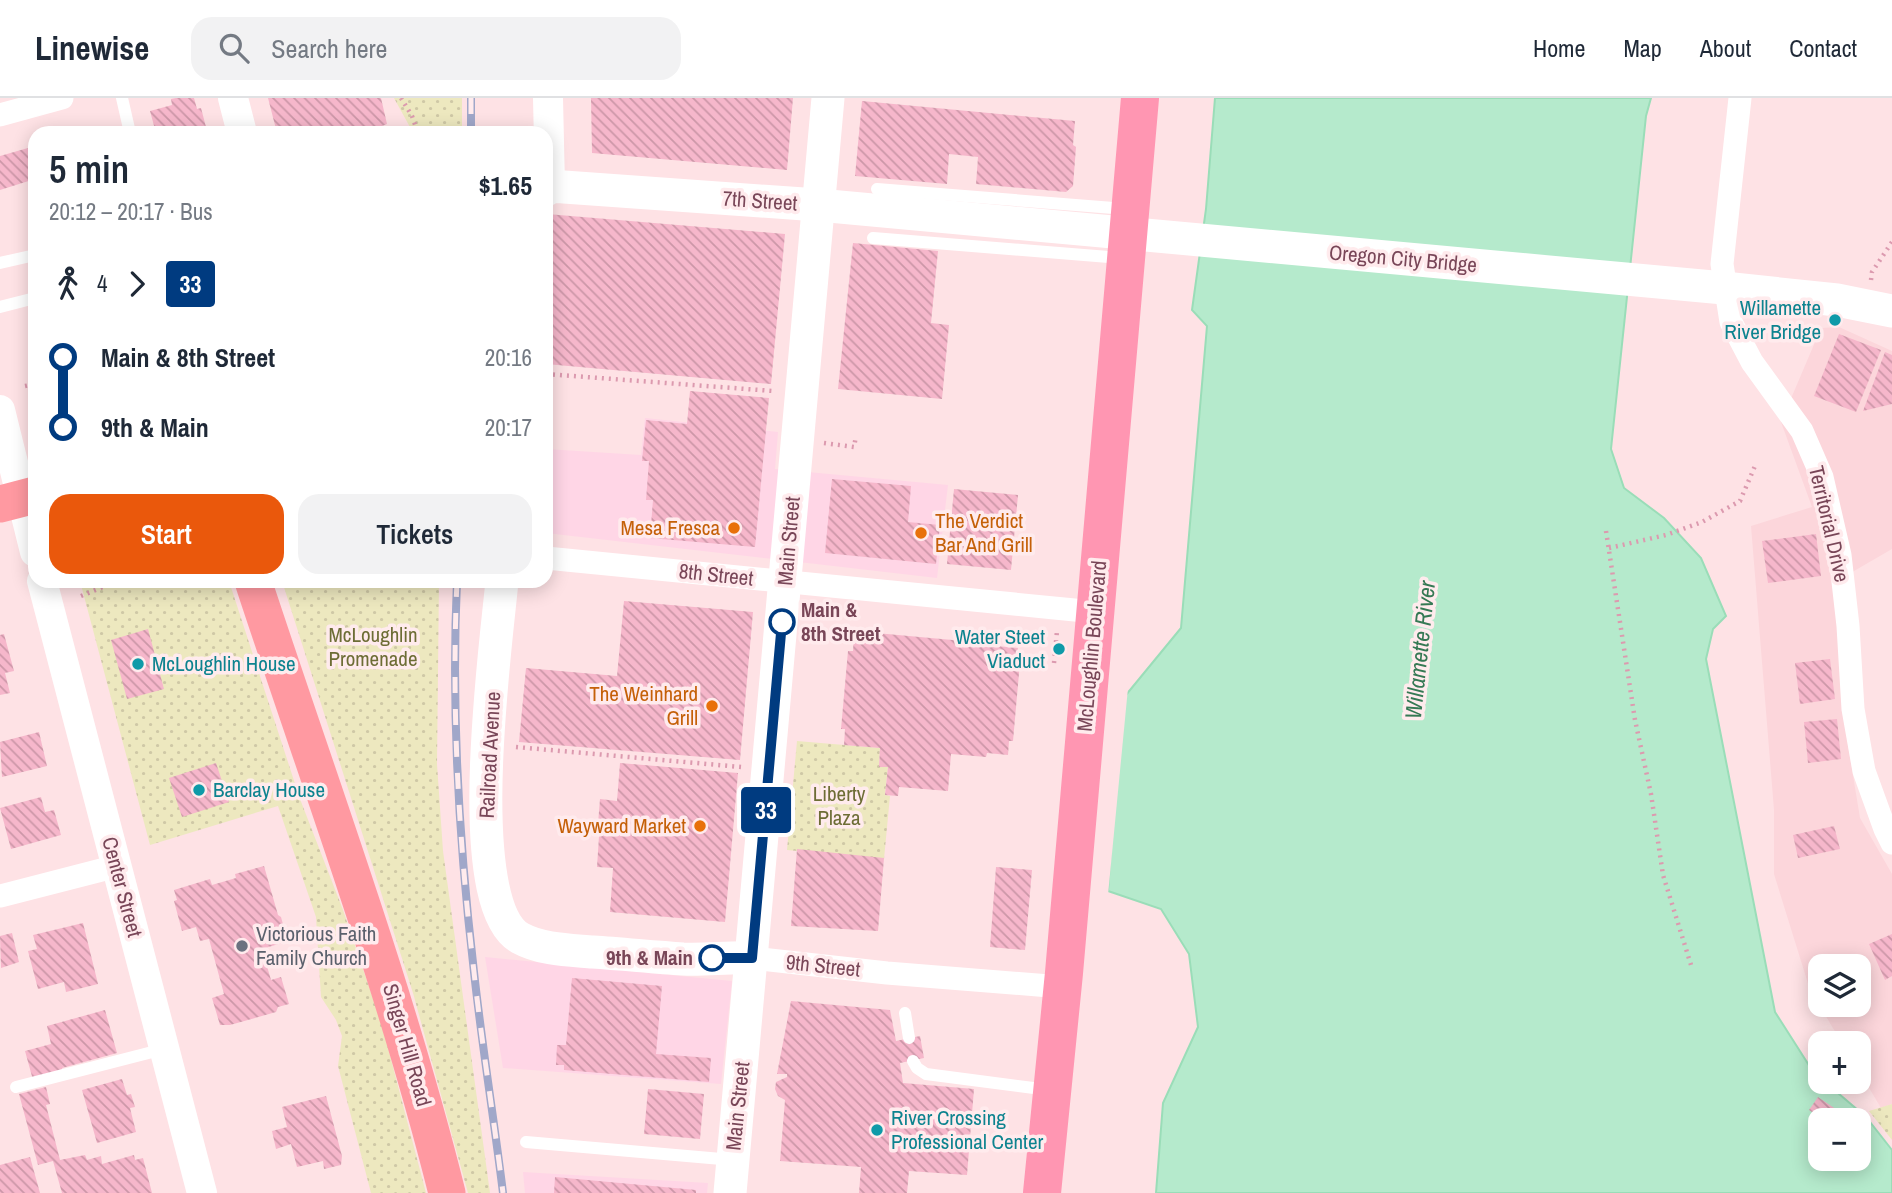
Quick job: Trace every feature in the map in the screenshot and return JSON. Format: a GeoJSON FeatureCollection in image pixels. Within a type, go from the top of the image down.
{"type":"FeatureCollection","features":[{"type":"Feature","properties":{"kind":"highway","name":"McLoughlin Boulevard"},"geometry":{"type":"LineString","coordinates":[[1042,1193],[1140,98]]}},
{"type":"Feature","properties":{"kind":"main road","name":"Main Street"},"geometry":{"type":"LineString","coordinates":[[730,1193],[828,98]]}},
{"type":"Feature","properties":{"kind":"main road","name":"7th Street"},"geometry":{"type":"LineString","coordinates":[[553,188],[818,205],[969,220]]}},
{"type":"Feature","properties":{"kind":"main road","name":"Oregon City Bridge"},"geometry":{"type":"LineString","coordinates":[[969,220],[1724,288],[1837,300],[1892,311]]}},
{"type":"Feature","properties":{"kind":"main road","name":"Singer Hill Road"},"geometry":{"type":"LineString","coordinates":[[255,588],[377,945],[415,1069],[447,1193]]}},
{"type":"Feature","properties":{"kind":"main road","name":"Railroad Avenue"},"geometry":{"type":"LineString","coordinates":[[501,588],[486,790],[489,864],[506,926]]}},
{"type":"Feature","properties":{"kind":"main road","name":"9th Street"},"geometry":{"type":"LineString","coordinates":[[506,926],[523,939],[553,949],[686,959],[752,958]]}},
{"type":"Feature","properties":{"kind":"street"},"geometry":{"type":"LineString","coordinates":[[0,115],[62,98]]}},
{"type":"Feature","properties":{"kind":"street"},"geometry":{"type":"LineString","coordinates":[[233,98],[240,126]]}},
{"type":"Feature","properties":{"kind":"street"},"geometry":{"type":"LineString","coordinates":[[548,98],[548,126]]}},
{"type":"Feature","properties":{"kind":"street","name":"Territorial Drive"},"geometry":{"type":"LineString","coordinates":[[1740,98],[1721,264],[1731,322],[1752,362],[1802,432],[1822,477],[1840,555],[1853,709],[1864,771],[1892,843]]}},
{"type":"Feature","properties":{"kind":"street"},"geometry":{"type":"LineString","coordinates":[[0,410],[28,529]]}},
{"type":"Feature","properties":{"kind":"street","name":"8th Street"},"geometry":{"type":"LineString","coordinates":[[553,559],[1095,613]]}},
{"type":"Feature","properties":{"kind":"street","name":"Center Street"},"geometry":{"type":"LineString","coordinates":[[44,588],[202,1193]]}},
{"type":"Feature","properties":{"kind":"street"},"geometry":{"type":"LineString","coordinates":[[0,896],[117,866]]}},
{"type":"Feature","properties":{"kind":"street","name":"9th Street"},"geometry":{"type":"LineString","coordinates":[[752,958],[887,973],[1063,980]]}},
{"type":"Feature","properties":{"kind":"lane"},"geometry":{"type":"LineString","coordinates":[[122,98],[128,126]]}},
{"type":"Feature","properties":{"kind":"lane"},"geometry":{"type":"LineString","coordinates":[[877,189],[1130,209]]}},
{"type":"Feature","properties":{"kind":"lane"},"geometry":{"type":"LineString","coordinates":[[873,238],[1125,258]]}},
{"type":"Feature","properties":{"kind":"lane"},"geometry":{"type":"LineString","coordinates":[[0,263],[28,257]]}},
{"type":"Feature","properties":{"kind":"lane"},"geometry":{"type":"LineString","coordinates":[[0,307],[28,301]]}},
{"type":"Feature","properties":{"kind":"lane"},"geometry":{"type":"LineString","coordinates":[[905,1013],[909,1038]]}},
{"type":"Feature","properties":{"kind":"lane"},"geometry":{"type":"LineString","coordinates":[[16,1087],[164,1049]]}},
{"type":"Feature","properties":{"kind":"lane"},"geometry":{"type":"LineString","coordinates":[[913,1061],[917,1068],[926,1074],[1053,1090]]}},
{"type":"Feature","properties":{"kind":"lane"},"geometry":{"type":"LineString","coordinates":[[526,1142],[733,1160]]}},
{"type":"Feature","properties":{"kind":"path"},"geometry":{"type":"LineString","coordinates":[[401,98],[416,126]]}},
{"type":"Feature","properties":{"kind":"path"},"geometry":{"type":"LineString","coordinates":[[1871,281],[1872,272],[1892,242]]}},
{"type":"Feature","properties":{"kind":"path"},"geometry":{"type":"LineString","coordinates":[[553,375],[802,394]]}},
{"type":"Feature","properties":{"kind":"path"},"geometry":{"type":"LineString","coordinates":[[798,439],[854,447],[856,436]]}},
{"type":"Feature","properties":{"kind":"path"},"geometry":{"type":"LineString","coordinates":[[1609,548],[1666,535],[1702,522],[1740,501],[1755,466]]}},
{"type":"Feature","properties":{"kind":"path"},"geometry":{"type":"LineString","coordinates":[[1606,531],[1635,720],[1651,794],[1663,875],[1691,965]]}},
{"type":"Feature","properties":{"kind":"path"},"geometry":{"type":"LineString","coordinates":[[81,596],[100,588]]}},
{"type":"Feature","properties":{"kind":"path"},"geometry":{"type":"LineString","coordinates":[[1054,663],[1056,641]]}},
{"type":"Feature","properties":{"kind":"path"},"geometry":{"type":"LineString","coordinates":[[488,745],[769,769]]}},
{"type":"Feature","properties":{"kind":"shaded area"},"geometry":{"type":"Polygon","coordinates":[[[1839,327],[1892,351],[1892,549],[1835,582],[1848,745],[1860,818],[1892,874],[1892,1104],[1881,1108],[1871,1091],[1871,1031],[1835,1031],[1826,1017],[1871,1017],[1871,954],[1808,954],[1808,984],[1774,874],[1774,810],[1751,526],[1812,507],[1781,422],[1821,328],[1839,327]]]}},
{"type":"Feature","properties":{"kind":"shaded area"},"geometry":{"type":"Polygon","coordinates":[[[645,418],[778,432],[775,469],[948,485],[937,578],[553,534],[553,449],[641,455],[645,418]]]}},
{"type":"Feature","properties":{"kind":"shaded area"},"geometry":{"type":"Polygon","coordinates":[[[485,957],[732,981],[721,1084],[503,1068],[485,957]]]}},
{"type":"Feature","properties":{"kind":"shaded area"},"geometry":{"type":"Polygon","coordinates":[[[523,1172],[708,1183],[707,1193],[525,1193],[523,1172]]]}},
{"type":"Feature","properties":{"kind":"green space"},"geometry":{"type":"Polygon","coordinates":[[[394,98],[462,98],[462,126],[409,126],[394,98]]]}},
{"type":"Feature","properties":{"kind":"green space"},"geometry":{"type":"Polygon","coordinates":[[[82,588],[231,588],[300,799],[343,910],[382,1025],[426,1193],[371,1193],[338,1066],[342,1036],[336,1020],[321,997],[316,917],[278,806],[150,845],[82,588]]]}},
{"type":"Feature","properties":{"kind":"green space","name":"McLoughlin Promenade"},"geometry":{"type":"Polygon","coordinates":[[[284,588],[439,588],[437,764],[443,851],[490,1193],[468,1193],[413,993],[284,588]]]}},
{"type":"Feature","properties":{"kind":"green space","name":"Liberty Plaza"},"geometry":{"type":"Polygon","coordinates":[[[797,741],[880,748],[879,766],[888,767],[885,795],[890,796],[884,859],[787,850],[797,741]]]}},
{"type":"Feature","properties":{"kind":"green space"},"geometry":{"type":"Polygon","coordinates":[[[1892,1104],[1892,1140],[1871,1114],[1871,1110],[1892,1104]]]}},
{"type":"Feature","properties":{"kind":"water","name":"Willamette River"},"geometry":{"type":"Polygon","coordinates":[[[1215,98],[1651,98],[1646,116],[1611,449],[1624,488],[1664,518],[1701,558],[1726,616],[1713,629],[1706,659],[1775,1012],[1808,1064],[1808,1094],[1839,1094],[1855,1108],[1808,1108],[1808,1171],[1871,1171],[1871,1123],[1892,1150],[1892,1193],[1156,1193],[1163,1103],[1198,1027],[1189,954],[1161,909],[1108,891],[1121,701],[1181,628],[1207,326],[1192,310],[1206,209],[1215,98]]]}},
{"type":"Feature","properties":{"kind":"pier"},"geometry":{"type":"Polygon","coordinates":[[[1128,688],[1108,895],[1104,891],[1118,701],[1128,688]]]}},
{"type":"Feature","properties":{"kind":"building"},"geometry":{"type":"Polygon","coordinates":[[[194,98],[197,109],[201,108],[206,126],[154,126],[150,111],[172,105],[171,99],[194,98]]]}},
{"type":"Feature","properties":{"kind":"building"},"geometry":{"type":"Polygon","coordinates":[[[268,98],[381,98],[387,124],[382,126],[275,126],[268,98]]]}},
{"type":"Feature","properties":{"kind":"building"},"geometry":{"type":"Polygon","coordinates":[[[591,98],[793,98],[787,170],[592,153],[591,98]]]}},
{"type":"Feature","properties":{"kind":"building"},"geometry":{"type":"Polygon","coordinates":[[[862,101],[1075,121],[1073,186],[1066,192],[976,184],[978,157],[949,154],[947,184],[855,176],[862,101]]]}},
{"type":"Feature","properties":{"kind":"building"},"geometry":{"type":"Polygon","coordinates":[[[28,148],[28,181],[0,190],[0,156],[28,148]]]}},
{"type":"Feature","properties":{"kind":"building"},"geometry":{"type":"Polygon","coordinates":[[[553,215],[785,234],[771,384],[553,365],[553,215]]]}},
{"type":"Feature","properties":{"kind":"building"},"geometry":{"type":"Polygon","coordinates":[[[853,243],[938,251],[931,323],[949,325],[942,399],[838,389],[853,243]]]}},
{"type":"Feature","properties":{"kind":"building"},"geometry":{"type":"Polygon","coordinates":[[[1839,334],[1881,350],[1856,412],[1814,396],[1839,334]]]}},
{"type":"Feature","properties":{"kind":"building"},"geometry":{"type":"Polygon","coordinates":[[[1885,352],[1892,355],[1892,404],[1863,411],[1885,352]]]}},
{"type":"Feature","properties":{"kind":"building"},"geometry":{"type":"Polygon","coordinates":[[[690,391],[769,398],[755,547],[650,538],[653,500],[646,500],[649,461],[642,461],[646,420],[687,424],[690,391]]]}},
{"type":"Feature","properties":{"kind":"building"},"geometry":{"type":"Polygon","coordinates":[[[832,479],[911,486],[908,522],[940,525],[936,564],[825,553],[832,479]]]}},
{"type":"Feature","properties":{"kind":"building"},"geometry":{"type":"Polygon","coordinates":[[[954,489],[1018,495],[1011,570],[947,564],[954,489]]]}},
{"type":"Feature","properties":{"kind":"building"},"geometry":{"type":"Polygon","coordinates":[[[1816,534],[1821,576],[1768,583],[1762,541],[1816,534]]]}},
{"type":"Feature","properties":{"kind":"building"},"geometry":{"type":"Polygon","coordinates":[[[624,601],[753,612],[740,760],[519,742],[526,668],[617,676],[624,601]]]}},
{"type":"Feature","properties":{"kind":"building","name":"McLoughlin House"},"geometry":{"type":"Polygon","coordinates":[[[148,629],[164,689],[127,699],[111,640],[148,629]]]}},
{"type":"Feature","properties":{"kind":"building"},"geometry":{"type":"Polygon","coordinates":[[[876,633],[1018,648],[1016,662],[1020,662],[1013,741],[1009,741],[1008,755],[987,753],[986,757],[951,754],[948,791],[899,787],[898,796],[885,795],[888,767],[879,767],[880,748],[844,745],[845,729],[841,729],[848,651],[853,651],[854,635],[875,637],[876,633]]]}},
{"type":"Feature","properties":{"kind":"building"},"geometry":{"type":"Polygon","coordinates":[[[4,634],[14,671],[5,673],[10,693],[0,695],[0,635],[4,634]]]}},
{"type":"Feature","properties":{"kind":"building"},"geometry":{"type":"Polygon","coordinates":[[[1830,659],[1835,699],[1800,704],[1795,663],[1830,659]]]}},
{"type":"Feature","properties":{"kind":"building"},"geometry":{"type":"Polygon","coordinates":[[[1837,719],[1841,759],[1808,763],[1804,722],[1837,719]]]}},
{"type":"Feature","properties":{"kind":"building"},"geometry":{"type":"Polygon","coordinates":[[[39,732],[47,766],[2,777],[0,742],[39,732]]]}},
{"type":"Feature","properties":{"kind":"building","name":"Barclay House"},"geometry":{"type":"Polygon","coordinates":[[[216,763],[229,802],[182,817],[169,778],[216,763]]]}},
{"type":"Feature","properties":{"kind":"building"},"geometry":{"type":"Polygon","coordinates":[[[620,763],[738,773],[725,922],[610,912],[613,868],[597,867],[597,836],[600,799],[617,801],[620,763]]]}},
{"type":"Feature","properties":{"kind":"building"},"geometry":{"type":"Polygon","coordinates":[[[41,797],[45,812],[54,810],[61,835],[11,849],[0,808],[41,797]]]}},
{"type":"Feature","properties":{"kind":"building"},"geometry":{"type":"Polygon","coordinates":[[[1834,826],[1840,849],[1798,858],[1793,835],[1834,826]]]}},
{"type":"Feature","properties":{"kind":"building"},"geometry":{"type":"Polygon","coordinates":[[[797,849],[884,858],[878,931],[791,926],[797,849]]]}},
{"type":"Feature","properties":{"kind":"building","name":"Victorious Faith Family Church"},"geometry":{"type":"Polygon","coordinates":[[[264,866],[278,915],[281,917],[285,942],[262,949],[271,980],[281,977],[289,1004],[278,1007],[276,1012],[230,1025],[220,1025],[212,998],[224,994],[209,939],[200,941],[196,927],[182,931],[174,901],[177,900],[174,890],[210,879],[212,885],[236,878],[235,874],[264,866]]]}},
{"type":"Feature","properties":{"kind":"building"},"geometry":{"type":"Polygon","coordinates":[[[996,867],[1032,870],[1025,950],[990,947],[996,867]]]}},
{"type":"Feature","properties":{"kind":"building"},"geometry":{"type":"Polygon","coordinates":[[[83,923],[98,984],[66,992],[64,982],[38,989],[28,951],[37,949],[33,935],[83,923]]]}},
{"type":"Feature","properties":{"kind":"building"},"geometry":{"type":"Polygon","coordinates":[[[12,933],[19,962],[1,968],[0,936],[12,933]]]}},
{"type":"Feature","properties":{"kind":"building"},"geometry":{"type":"Polygon","coordinates":[[[1892,934],[1892,976],[1885,980],[1869,944],[1892,934]]]}},
{"type":"Feature","properties":{"kind":"building"},"geometry":{"type":"Polygon","coordinates":[[[572,978],[662,986],[656,1054],[711,1058],[709,1082],[564,1070],[564,1065],[556,1065],[557,1045],[566,1045],[572,978]]]}},
{"type":"Feature","properties":{"kind":"building","name":"River Crossing Professional Center"},"geometry":{"type":"Polygon","coordinates":[[[791,1001],[890,1010],[896,1041],[920,1036],[924,1058],[900,1063],[903,1083],[974,1089],[967,1175],[909,1171],[907,1193],[859,1193],[861,1167],[780,1161],[785,1100],[778,1096],[775,1089],[776,1082],[787,1077],[787,1074],[777,1074],[791,1001]]]}},
{"type":"Feature","properties":{"kind":"building"},"geometry":{"type":"Polygon","coordinates":[[[105,1010],[117,1053],[62,1068],[63,1072],[33,1080],[25,1051],[51,1044],[47,1026],[105,1010]]]}},
{"type":"Feature","properties":{"kind":"building"},"geometry":{"type":"Polygon","coordinates":[[[122,1079],[127,1095],[131,1094],[135,1107],[130,1108],[136,1132],[97,1143],[82,1090],[122,1079]]]}},
{"type":"Feature","properties":{"kind":"building"},"geometry":{"type":"Polygon","coordinates":[[[46,1087],[50,1104],[46,1105],[60,1160],[85,1155],[87,1160],[101,1156],[102,1164],[134,1155],[135,1160],[143,1158],[152,1193],[62,1193],[53,1161],[38,1165],[19,1094],[46,1087]]]}},
{"type":"Feature","properties":{"kind":"building"},"geometry":{"type":"Polygon","coordinates":[[[648,1089],[704,1094],[700,1139],[644,1134],[648,1089]]]}},
{"type":"Feature","properties":{"kind":"building"},"geometry":{"type":"Polygon","coordinates":[[[326,1096],[342,1156],[341,1165],[324,1169],[323,1161],[297,1167],[291,1144],[276,1149],[272,1131],[287,1127],[282,1107],[326,1096]]]}},
{"type":"Feature","properties":{"kind":"building"},"geometry":{"type":"Polygon","coordinates":[[[1818,1097],[1834,1108],[1810,1108],[1818,1097]]]}},
{"type":"Feature","properties":{"kind":"building"},"geometry":{"type":"Polygon","coordinates":[[[30,1157],[40,1193],[0,1193],[0,1165],[30,1157]]]}},
{"type":"Feature","properties":{"kind":"building"},"geometry":{"type":"Polygon","coordinates":[[[555,1177],[696,1190],[696,1193],[554,1193],[555,1177]]]}},
{"type":"Feature","properties":{"kind":"railway"},"geometry":{"type":"LineString","coordinates":[[471,98],[471,126]]}},
{"type":"Feature","properties":{"kind":"railway"},"geometry":{"type":"LineString","coordinates":[[457,588],[455,679],[460,826],[477,1000],[503,1193]]}},
{"type":"Feature","properties":{"kind":"bus line","name":"33"},"geometry":{"type":"LineString","coordinates":[[712,958],[752,958],[782,622]]}},
{"type":"Feature","properties":{"kind":"place","name":"Willamette River Bridge"},"geometry":{"type":"Point","coordinates":[1835,320]}},
{"type":"Feature","properties":{"kind":"place","name":"Mesa Fresca"},"geometry":{"type":"Point","coordinates":[734,528]}},
{"type":"Feature","properties":{"kind":"place","name":"The Verdict Bar And Grill"},"geometry":{"type":"Point","coordinates":[921,533]}},
{"type":"Feature","properties":{"kind":"place","name":"Main & 8th Street"},"geometry":{"type":"Point","coordinates":[782,622]}},
{"type":"Feature","properties":{"kind":"place","name":"Water Steet Viaduct"},"geometry":{"type":"Point","coordinates":[1059,649]}},
{"type":"Feature","properties":{"kind":"place","name":"McLoughlin House"},"geometry":{"type":"Point","coordinates":[138,664]}},
{"type":"Feature","properties":{"kind":"place","name":"The Weinhard Grill"},"geometry":{"type":"Point","coordinates":[712,706]}},
{"type":"Feature","properties":{"kind":"place","name":"Barclay House"},"geometry":{"type":"Point","coordinates":[199,790]}},
{"type":"Feature","properties":{"kind":"place","name":"Wayward Market"},"geometry":{"type":"Point","coordinates":[700,826]}},
{"type":"Feature","properties":{"kind":"place","name":"Victorious Faith Family Church"},"geometry":{"type":"Point","coordinates":[242,946]}},
{"type":"Feature","properties":{"kind":"place","name":"9th & Main"},"geometry":{"type":"Point","coordinates":[712,958]}},
{"type":"Feature","properties":{"kind":"place","name":"River Crossing Professional Center"},"geometry":{"type":"Point","coordinates":[877,1130]}}]}
